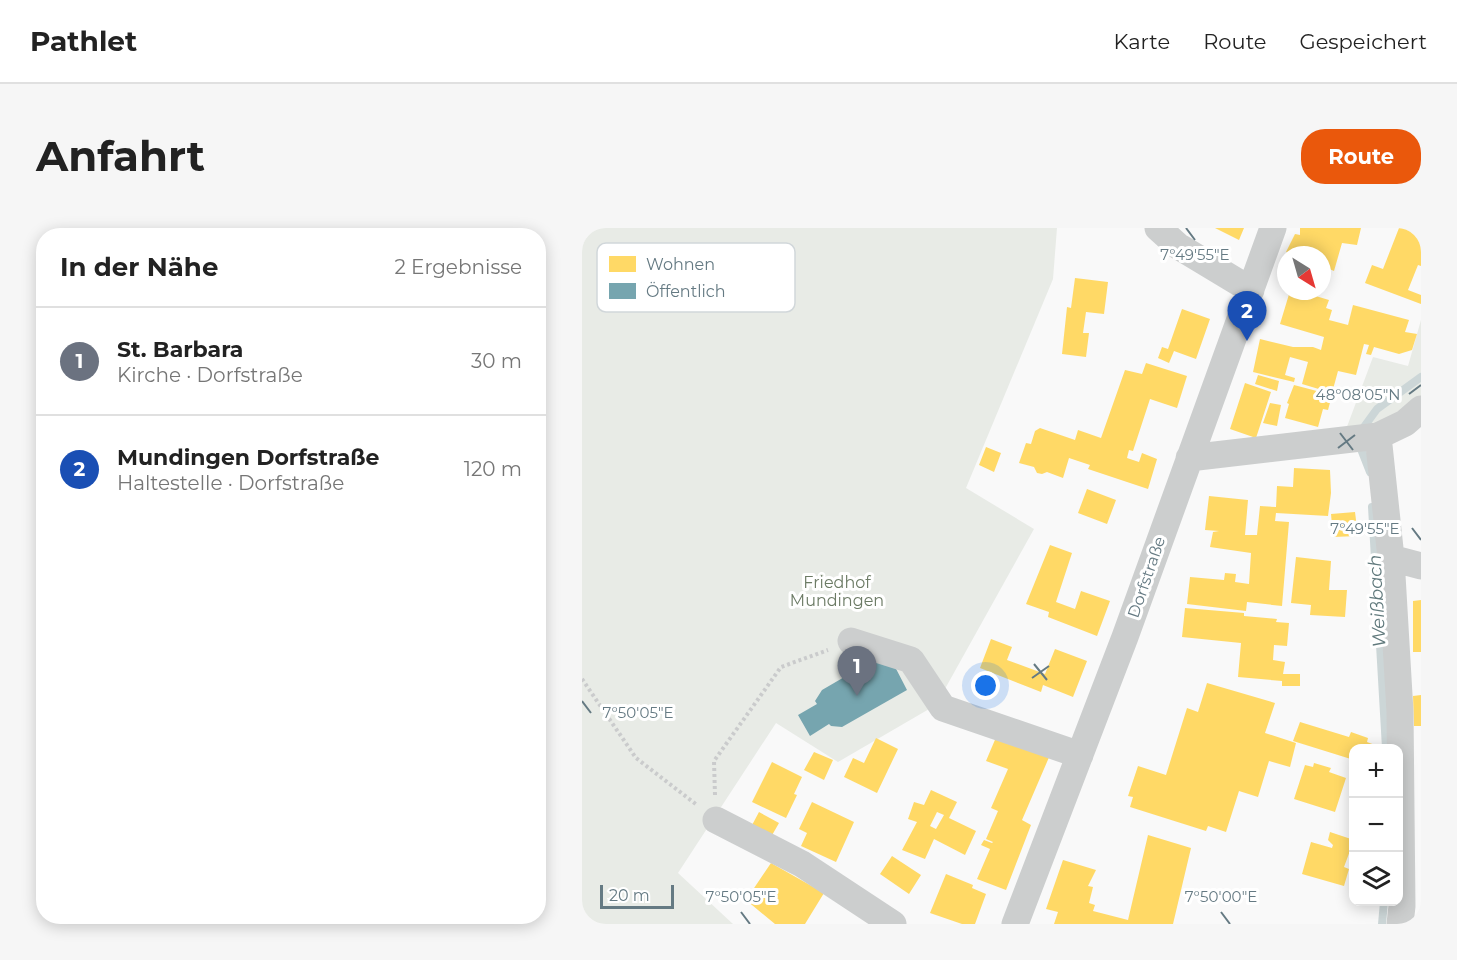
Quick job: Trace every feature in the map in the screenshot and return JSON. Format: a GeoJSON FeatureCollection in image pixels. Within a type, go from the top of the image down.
{"type":"FeatureCollection","features":[{"type":"Feature","properties":{"kind":"street"},"geometry":{"type":"LineString","coordinates":[[1158,228],[1178,246],[1251,290]]}},
{"type":"Feature","properties":{"kind":"street","name":"Dorfstraße"},"geometry":{"type":"LineString","coordinates":[[1015,924],[1080,755],[1273,228]]}},
{"type":"Feature","properties":{"kind":"street"},"geometry":{"type":"LineString","coordinates":[[1189,458],[1372,436],[1405,423],[1421,409]]}},
{"type":"Feature","properties":{"kind":"street"},"geometry":{"type":"LineString","coordinates":[[1372,436],[1391,558],[1400,712],[1402,906],[1400,924]]}},
{"type":"Feature","properties":{"kind":"street"},"geometry":{"type":"LineString","coordinates":[[1391,558],[1421,566]]}},
{"type":"Feature","properties":{"kind":"street"},"geometry":{"type":"LineString","coordinates":[[851,641],[911,660],[943,708],[1080,755]]}},
{"type":"Feature","properties":{"kind":"street"},"geometry":{"type":"LineString","coordinates":[[717,820],[802,864],[893,924]]}},
{"type":"Feature","properties":{"kind":"path"},"geometry":{"type":"LineString","coordinates":[[717,820],[714,761],[781,667],[851,641]]}},
{"type":"Feature","properties":{"kind":"path"},"geometry":{"type":"LineString","coordinates":[[582,679],[636,758],[717,820]]}},
{"type":"Feature","properties":{"kind":"green space","name":"Friedhof Mundingen"},"geometry":{"type":"Polygon","coordinates":[[[582,228],[1057,228],[1053,279],[966,488],[1034,529],[936,705],[838,762],[776,723],[678,873],[733,924],[582,924],[582,228]]]}},
{"type":"Feature","properties":{"kind":"green space"},"geometry":{"type":"Polygon","coordinates":[[[1421,320],[1421,396],[1383,423],[1345,432],[1373,357],[1408,366],[1421,320]]]}},
{"type":"Feature","properties":{"kind":"building: Wohnen"},"geometry":{"type":"Polygon","coordinates":[[[1215,228],[1244,228],[1239,240],[1215,228]]]}},
{"type":"Feature","properties":{"kind":"building: Wohnen"},"geometry":{"type":"Polygon","coordinates":[[[1300,228],[1361,228],[1357,245],[1342,243],[1334,271],[1331,270],[1331,246],[1289,246],[1295,234],[1300,235],[1300,228]]]}},
{"type":"Feature","properties":{"kind":"building: Wohnen"},"geometry":{"type":"Polygon","coordinates":[[[1399,228],[1421,228],[1421,266],[1418,265],[1408,290],[1421,295],[1421,304],[1365,283],[1372,265],[1383,269],[1399,228]]]}},
{"type":"Feature","properties":{"kind":"building: Wohnen"},"geometry":{"type":"Polygon","coordinates":[[[1075,278],[1108,282],[1104,314],[1086,312],[1083,333],[1089,333],[1086,357],[1062,354],[1067,307],[1071,308],[1075,278]]]}},
{"type":"Feature","properties":{"kind":"building: Wohnen"},"geometry":{"type":"Polygon","coordinates":[[[1287,300],[1329,300],[1326,308],[1332,310],[1329,320],[1348,325],[1353,305],[1409,320],[1405,332],[1417,334],[1412,350],[1399,354],[1374,347],[1371,355],[1366,354],[1369,345],[1364,344],[1356,375],[1338,371],[1332,393],[1302,384],[1308,362],[1290,357],[1285,375],[1295,378],[1294,382],[1253,372],[1260,339],[1293,347],[1313,347],[1321,350],[1324,337],[1280,324],[1287,300]]]}},
{"type":"Feature","properties":{"kind":"building: Wohnen"},"geometry":{"type":"Polygon","coordinates":[[[1182,309],[1210,319],[1196,359],[1174,351],[1169,363],[1158,358],[1162,347],[1168,349],[1182,309]]]}},
{"type":"Feature","properties":{"kind":"building: Wohnen"},"geometry":{"type":"Polygon","coordinates":[[[1146,363],[1187,376],[1177,408],[1150,399],[1133,451],[1129,450],[1127,458],[1139,462],[1142,453],[1157,459],[1148,489],[1088,469],[1090,465],[1069,458],[1063,478],[1047,472],[1037,473],[1034,467],[1019,463],[1026,443],[1031,444],[1035,431],[1040,428],[1075,440],[1078,430],[1101,438],[1125,370],[1142,374],[1146,363]]]}},
{"type":"Feature","properties":{"kind":"building: Wohnen"},"geometry":{"type":"Polygon","coordinates":[[[1258,375],[1279,381],[1277,391],[1255,384],[1258,375]]]}},
{"type":"Feature","properties":{"kind":"building: Wohnen"},"geometry":{"type":"Polygon","coordinates":[[[1245,383],[1271,392],[1256,438],[1230,429],[1245,383]]]}},
{"type":"Feature","properties":{"kind":"building: Wohnen"},"geometry":{"type":"Polygon","coordinates":[[[1294,385],[1332,395],[1328,410],[1323,409],[1318,427],[1285,418],[1289,404],[1287,403],[1294,385]]]}},
{"type":"Feature","properties":{"kind":"building: Wohnen"},"geometry":{"type":"Polygon","coordinates":[[[1270,403],[1281,405],[1277,426],[1263,423],[1270,403]]]}},
{"type":"Feature","properties":{"kind":"building: Wohnen"},"geometry":{"type":"Polygon","coordinates":[[[986,447],[1001,453],[994,472],[979,465],[986,447]]]}},
{"type":"Feature","properties":{"kind":"building: Wohnen"},"geometry":{"type":"Polygon","coordinates":[[[1294,468],[1330,470],[1331,493],[1328,516],[1276,513],[1275,521],[1289,522],[1282,606],[1247,602],[1246,611],[1187,604],[1190,577],[1224,580],[1225,573],[1236,574],[1235,582],[1249,584],[1251,553],[1210,547],[1213,532],[1219,531],[1205,530],[1209,496],[1248,500],[1245,535],[1257,535],[1260,506],[1276,507],[1277,486],[1293,487],[1294,468]]]}},
{"type":"Feature","properties":{"kind":"building: Wohnen"},"geometry":{"type":"Polygon","coordinates":[[[1087,489],[1116,500],[1107,524],[1078,513],[1087,489]]]}},
{"type":"Feature","properties":{"kind":"building: Wohnen"},"geometry":{"type":"Polygon","coordinates":[[[1355,512],[1358,536],[1333,537],[1331,514],[1355,512]]]}},
{"type":"Feature","properties":{"kind":"building: Wohnen"},"geometry":{"type":"Polygon","coordinates":[[[1050,545],[1072,553],[1056,602],[1075,609],[1081,591],[1110,601],[1097,636],[1048,617],[1049,612],[1026,604],[1050,545]]]}},
{"type":"Feature","properties":{"kind":"building: Wohnen"},"geometry":{"type":"Polygon","coordinates":[[[1296,557],[1331,561],[1329,590],[1347,590],[1345,617],[1310,615],[1311,605],[1291,603],[1296,557]]]}},
{"type":"Feature","properties":{"kind":"building: Wohnen"},"geometry":{"type":"Polygon","coordinates":[[[1421,600],[1421,652],[1413,652],[1413,601],[1421,600]]]}},
{"type":"Feature","properties":{"kind":"building: Wohnen"},"geometry":{"type":"Polygon","coordinates":[[[1185,608],[1244,613],[1244,616],[1277,619],[1276,622],[1289,623],[1287,646],[1274,645],[1273,660],[1285,662],[1283,674],[1300,674],[1300,686],[1282,686],[1282,681],[1238,677],[1241,643],[1182,637],[1185,608]]]}},
{"type":"Feature","properties":{"kind":"building: Wohnen"},"geometry":{"type":"Polygon","coordinates":[[[991,639],[1012,647],[1007,660],[1045,674],[1055,649],[1087,661],[1073,697],[1043,685],[1041,692],[980,668],[991,639]]]}},
{"type":"Feature","properties":{"kind":"building: Wohnen"},"geometry":{"type":"Polygon","coordinates":[[[1207,683],[1275,703],[1265,733],[1296,743],[1290,767],[1269,761],[1258,797],[1239,791],[1226,832],[1208,826],[1206,831],[1130,807],[1133,797],[1128,796],[1138,766],[1166,775],[1187,708],[1198,712],[1207,683]]]}},
{"type":"Feature","properties":{"kind":"building: Wohnen"},"geometry":{"type":"Polygon","coordinates":[[[1421,695],[1421,726],[1414,726],[1413,696],[1421,695]]]}},
{"type":"Feature","properties":{"kind":"building: Wohnen"},"geometry":{"type":"Polygon","coordinates":[[[1300,722],[1349,737],[1351,732],[1368,738],[1367,742],[1372,744],[1349,744],[1349,758],[1293,741],[1300,722]]]}},
{"type":"Feature","properties":{"kind":"building: Wohnen"},"geometry":{"type":"Polygon","coordinates":[[[997,735],[1050,755],[1022,820],[1031,825],[1006,890],[977,879],[990,849],[981,845],[984,840],[993,842],[986,839],[998,811],[991,808],[1008,769],[986,761],[997,735]]]}},
{"type":"Feature","properties":{"kind":"building: Wohnen"},"geometry":{"type":"Polygon","coordinates":[[[876,738],[898,749],[877,793],[844,777],[853,758],[864,763],[876,738]]]}},
{"type":"Feature","properties":{"kind":"building: Wohnen"},"geometry":{"type":"Polygon","coordinates":[[[814,752],[833,760],[824,780],[804,770],[814,752]]]}},
{"type":"Feature","properties":{"kind":"building: Wohnen"},"geometry":{"type":"Polygon","coordinates":[[[772,762],[802,777],[794,794],[797,795],[786,818],[752,802],[772,762]]]}},
{"type":"Feature","properties":{"kind":"building: Wohnen"},"geometry":{"type":"Polygon","coordinates":[[[1314,763],[1331,768],[1329,772],[1346,778],[1335,812],[1294,799],[1305,765],[1313,767],[1314,763]]]}},
{"type":"Feature","properties":{"kind":"building: Wohnen"},"geometry":{"type":"Polygon","coordinates":[[[931,790],[957,802],[949,818],[976,831],[965,855],[934,839],[925,859],[902,850],[917,822],[908,819],[914,802],[924,805],[931,790]],[[937,812],[930,826],[936,829],[944,815],[937,812]]]}},
{"type":"Feature","properties":{"kind":"building: Wohnen"},"geometry":{"type":"Polygon","coordinates":[[[812,802],[854,822],[836,862],[801,846],[807,833],[799,829],[812,802]]]}},
{"type":"Feature","properties":{"kind":"building: Wohnen"},"geometry":{"type":"Polygon","coordinates":[[[759,812],[779,823],[771,837],[751,827],[759,812]]]}},
{"type":"Feature","properties":{"kind":"building: Wohnen"},"geometry":{"type":"Polygon","coordinates":[[[1330,832],[1349,838],[1349,854],[1344,867],[1349,869],[1344,886],[1302,874],[1311,842],[1332,848],[1333,845],[1328,840],[1330,832]]]}},
{"type":"Feature","properties":{"kind":"building: Wohnen"},"geometry":{"type":"Polygon","coordinates":[[[1148,835],[1191,848],[1173,924],[1054,924],[1058,912],[1046,909],[1063,860],[1096,870],[1088,886],[1093,887],[1089,903],[1095,905],[1093,911],[1128,920],[1148,835]]]}},
{"type":"Feature","properties":{"kind":"building: Wohnen"},"geometry":{"type":"Polygon","coordinates":[[[892,856],[921,875],[909,894],[880,874],[892,856]]]}},
{"type":"Feature","properties":{"kind":"building: Wohnen"},"geometry":{"type":"Polygon","coordinates":[[[771,863],[824,893],[805,924],[775,924],[746,900],[771,863]]]}},
{"type":"Feature","properties":{"kind":"building: Wohnen"},"geometry":{"type":"Polygon","coordinates":[[[946,874],[973,885],[972,888],[986,894],[975,924],[962,924],[930,913],[946,874]]]}},
{"type":"Feature","properties":{"kind":"building: Öffentlich"},"geometry":{"type":"Polygon","coordinates":[[[884,654],[892,661],[907,690],[842,727],[829,724],[810,736],[798,715],[817,704],[815,701],[822,690],[884,654]]]}},
{"type":"Feature","properties":{"kind":"waterway","name":"Weißbach"},"geometry":{"type":"LineString","coordinates":[[1361,431],[1377,409],[1421,377]]}},
{"type":"Feature","properties":{"kind":"waterway","name":"Weißbach"},"geometry":{"type":"LineString","coordinates":[[1359,444],[1370,472]]}},
{"type":"Feature","properties":{"kind":"waterway","name":"Weißbach"},"geometry":{"type":"LineString","coordinates":[[1372,507],[1386,744]]}},
{"type":"Feature","properties":{"kind":"waterway","name":"Weißbach"},"geometry":{"type":"LineString","coordinates":[[1382,924],[1384,906]]}},
{"type":"Feature","properties":{"kind":"place","name":"Mundingen Dorfstraße"},"geometry":{"type":"Point","coordinates":[1247,341]}},
{"type":"Feature","properties":{"kind":"place","name":"St. Barbara"},"geometry":{"type":"Point","coordinates":[857,696]}}]}
